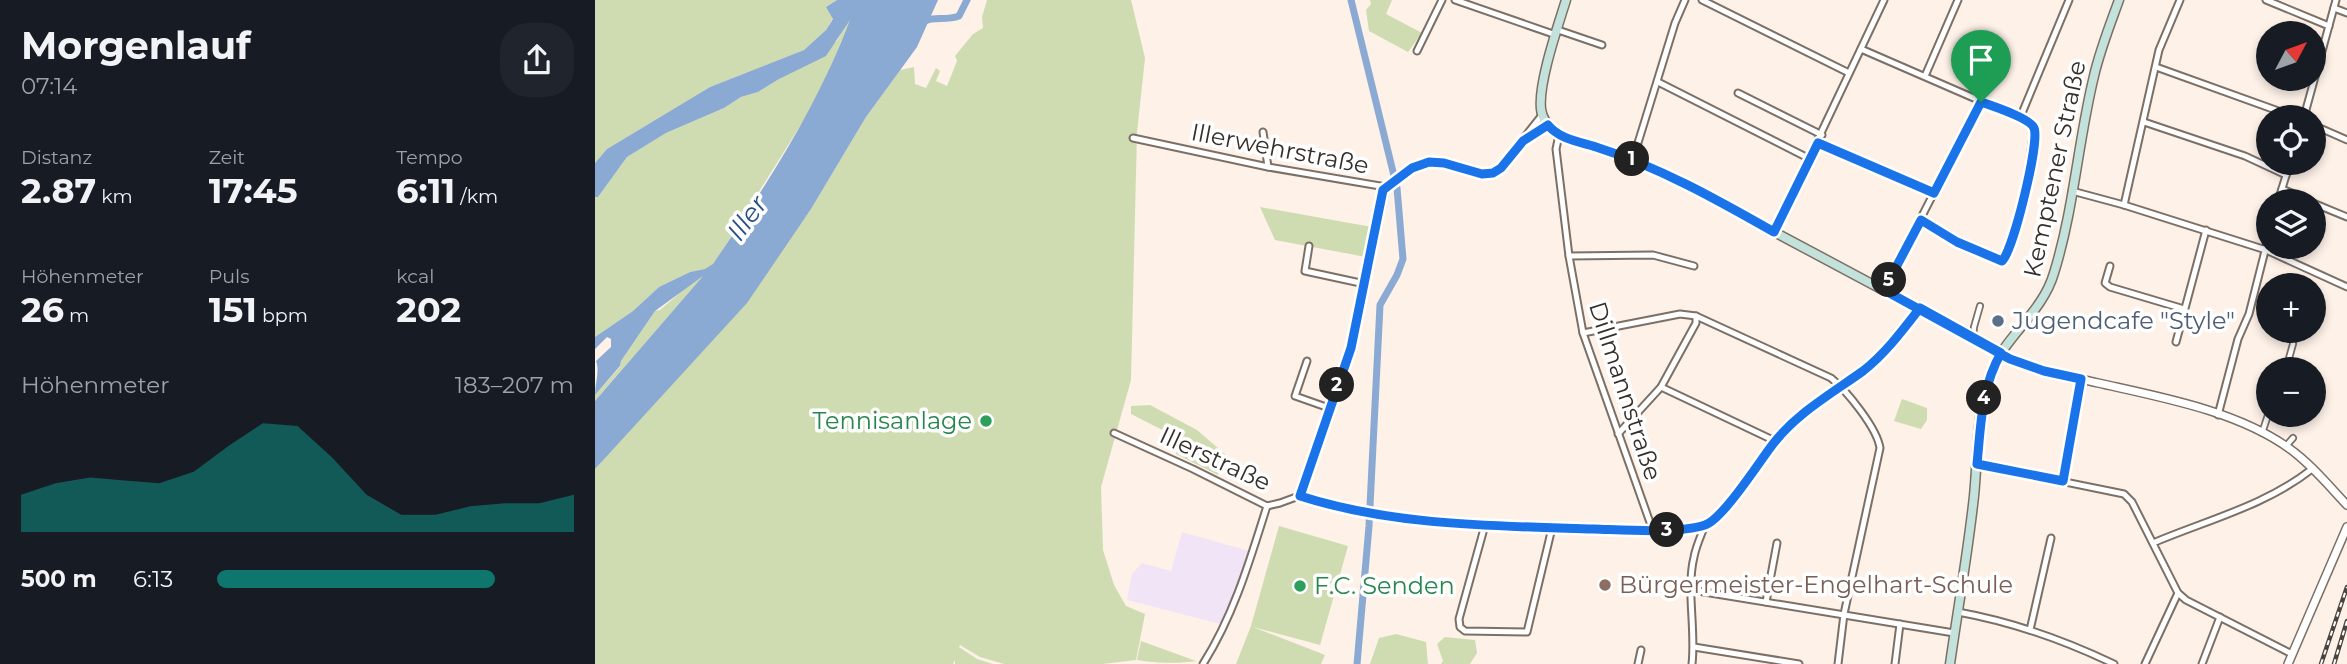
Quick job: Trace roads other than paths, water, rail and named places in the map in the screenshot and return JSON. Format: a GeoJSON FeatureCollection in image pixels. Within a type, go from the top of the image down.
{"type":"FeatureCollection","features":[{"type":"Feature","properties":{"kind":"main road"},"geometry":{"type":"LineString","coordinates":[[1566,0],[1541,105],[1542,115],[1559,135],[1633,159],[1700,191],[2001,353]]}},
{"type":"Feature","properties":{"kind":"main road","name":"Kemptener Straße"},"geometry":{"type":"LineString","coordinates":[[1950,664],[1984,394],[2001,353],[2036,311],[2050,286],[2062,243],[2094,78],[2119,0]]}},
{"type":"Feature","properties":{"kind":"street"},"geometry":{"type":"LineString","coordinates":[[1417,51],[1441,0]]}},
{"type":"Feature","properties":{"kind":"street"},"geometry":{"type":"LineString","coordinates":[[1455,0],[1470,2],[1557,33],[1602,45]]}},
{"type":"Feature","properties":{"kind":"street"},"geometry":{"type":"LineString","coordinates":[[1633,159],[1675,23],[1685,0]]}},
{"type":"Feature","properties":{"kind":"street"},"geometry":{"type":"LineString","coordinates":[[1702,0],[1849,73]]}},
{"type":"Feature","properties":{"kind":"street"},"geometry":{"type":"LineString","coordinates":[[1774,232],[1884,0]]}},
{"type":"Feature","properties":{"kind":"street"},"geometry":{"type":"LineString","coordinates":[[1925,76],[1958,0]]}},
{"type":"Feature","properties":{"kind":"street"},"geometry":{"type":"LineString","coordinates":[[2020,118],[2069,0]]}},
{"type":"Feature","properties":{"kind":"street"},"geometry":{"type":"LineString","coordinates":[[2124,205],[2159,50],[2180,0]]}},
{"type":"Feature","properties":{"kind":"street"},"geometry":{"type":"LineString","coordinates":[[2266,0],[2329,26]]}},
{"type":"Feature","properties":{"kind":"street"},"geometry":{"type":"LineString","coordinates":[[2307,105],[2336,0]]}},
{"type":"Feature","properties":{"kind":"street"},"geometry":{"type":"LineString","coordinates":[[2334,8],[2347,13]]}},
{"type":"Feature","properties":{"kind":"street"},"geometry":{"type":"LineString","coordinates":[[1861,49],[2029,122],[2035,132],[2026,190],[2016,229],[2002,261],[1957,242],[1921,220]]}},
{"type":"Feature","properties":{"kind":"street"},"geometry":{"type":"LineString","coordinates":[[2156,67],[2262,105]]}},
{"type":"Feature","properties":{"kind":"street"},"geometry":{"type":"LineString","coordinates":[[1658,82],[1810,159]]}},
{"type":"Feature","properties":{"kind":"street"},"geometry":{"type":"LineString","coordinates":[[1738,93],[1822,135]]}},
{"type":"Feature","properties":{"kind":"street"},"geometry":{"type":"LineString","coordinates":[[1884,290],[1981,102]]}},
{"type":"Feature","properties":{"kind":"street","name":"Illerwehrstraße"},"geometry":{"type":"LineString","coordinates":[[1133,138],[1268,167],[1387,185],[1412,168],[1429,162],[1444,163],[1482,174],[1493,173],[1501,168],[1542,115]]}},
{"type":"Feature","properties":{"kind":"street"},"geometry":{"type":"LineString","coordinates":[[2144,122],[2256,161]]}},
{"type":"Feature","properties":{"kind":"street","name":"Illerwehrstraße"},"geometry":{"type":"LineString","coordinates":[[1523,141],[1548,125]]}},
{"type":"Feature","properties":{"kind":"street"},"geometry":{"type":"LineString","coordinates":[[2326,130],[2347,139]]}},
{"type":"Feature","properties":{"kind":"street"},"geometry":{"type":"LineString","coordinates":[[1263,132],[1268,167]]}},
{"type":"Feature","properties":{"kind":"street","name":"Dillmannstraße"},"geometry":{"type":"LineString","coordinates":[[1559,135],[1556,149],[1569,256],[1583,333],[1653,531]]}},
{"type":"Feature","properties":{"kind":"street"},"geometry":{"type":"LineString","coordinates":[[1818,143],[1934,193]]}},
{"type":"Feature","properties":{"kind":"street"},"geometry":{"type":"LineString","coordinates":[[2282,189],[2286,175]]}},
{"type":"Feature","properties":{"kind":"street"},"geometry":{"type":"LineString","coordinates":[[1300,496],[1351,348],[1387,185]]}},
{"type":"Feature","properties":{"kind":"street"},"geometry":{"type":"LineString","coordinates":[[2072,191],[2256,247]]}},
{"type":"Feature","properties":{"kind":"street"},"geometry":{"type":"LineString","coordinates":[[2326,208],[2347,217]]}},
{"type":"Feature","properties":{"kind":"street"},"geometry":{"type":"LineString","coordinates":[[2176,342],[2206,230]]}},
{"type":"Feature","properties":{"kind":"street"},"geometry":{"type":"LineString","coordinates":[[1309,246],[1305,271],[1365,284]]}},
{"type":"Feature","properties":{"kind":"street"},"geometry":{"type":"LineString","coordinates":[[1569,256],[1653,255],[1694,266]]}},
{"type":"Feature","properties":{"kind":"street"},"geometry":{"type":"LineString","coordinates":[[2218,415],[2238,339],[2249,314],[2264,259]]}},
{"type":"Feature","properties":{"kind":"street"},"geometry":{"type":"LineString","coordinates":[[2286,259],[2347,287]]}},
{"type":"Feature","properties":{"kind":"street"},"geometry":{"type":"LineString","coordinates":[[2110,265],[2105,283],[2110,287],[2183,309]]}},
{"type":"Feature","properties":{"kind":"street"},"geometry":{"type":"LineString","coordinates":[[1973,337],[1973,327],[1980,306]]}},
{"type":"Feature","properties":{"kind":"street"},"geometry":{"type":"LineString","coordinates":[[1692,664],[1693,558],[1705,525],[1721,514],[1776,441],[1803,413],[1864,370],[1920,308]]}},
{"type":"Feature","properties":{"kind":"street"},"geometry":{"type":"LineString","coordinates":[[1583,333],[1680,314],[1696,316],[1831,378],[1840,385],[1875,433],[1880,448],[1844,614],[1838,664]]}},
{"type":"Feature","properties":{"kind":"street"},"geometry":{"type":"LineString","coordinates":[[1618,434],[1661,387],[1696,323],[1696,316]]}},
{"type":"Feature","properties":{"kind":"street"},"geometry":{"type":"LineString","coordinates":[[2289,357],[2293,344]]}},
{"type":"Feature","properties":{"kind":"street"},"geometry":{"type":"LineString","coordinates":[[2001,353],[2034,368],[2168,400],[2218,415],[2262,433],[2286,446],[2347,505]]}},
{"type":"Feature","properties":{"kind":"street"},"geometry":{"type":"LineString","coordinates":[[1307,361],[1295,396],[1329,408]]}},
{"type":"Feature","properties":{"kind":"street"},"geometry":{"type":"LineString","coordinates":[[2063,481],[2081,379]]}},
{"type":"Feature","properties":{"kind":"street"},"geometry":{"type":"LineString","coordinates":[[1661,387],[1776,441]]}},
{"type":"Feature","properties":{"kind":"street"},"geometry":{"type":"LineString","coordinates":[[2262,433],[2264,427]]}},
{"type":"Feature","properties":{"kind":"street","name":"Illerstraße"},"geometry":{"type":"LineString","coordinates":[[1114,433],[1193,468],[1267,506],[1300,496],[1381,515],[1485,525],[1653,531],[1705,525]]}},
{"type":"Feature","properties":{"kind":"street"},"geometry":{"type":"LineString","coordinates":[[2286,446],[2293,438]]}},
{"type":"Feature","properties":{"kind":"street"},"geometry":{"type":"LineString","coordinates":[[1977,464],[2124,494],[2132,502],[2178,593],[2186,600],[2292,654]]}},
{"type":"Feature","properties":{"kind":"street"},"geometry":{"type":"LineString","coordinates":[[2153,543],[2263,501],[2312,469]]}},
{"type":"Feature","properties":{"kind":"street"},"geometry":{"type":"LineString","coordinates":[[1203,664],[1230,615],[1243,583],[1267,506]]}},
{"type":"Feature","properties":{"kind":"street"},"geometry":{"type":"LineString","coordinates":[[1485,525],[1459,619],[1459,627],[1465,631],[1527,632],[1552,528]]}},
{"type":"Feature","properties":{"kind":"street"},"geometry":{"type":"LineString","coordinates":[[2288,664],[2347,527]]}},
{"type":"Feature","properties":{"kind":"street"},"geometry":{"type":"LineString","coordinates":[[2030,629],[2051,538]]}},
{"type":"Feature","properties":{"kind":"street"},"geometry":{"type":"LineString","coordinates":[[1766,602],[1777,543]]}},
{"type":"Feature","properties":{"kind":"street"},"geometry":{"type":"LineString","coordinates":[[1692,590],[1954,633]]}},
{"type":"Feature","properties":{"kind":"street"},"geometry":{"type":"LineString","coordinates":[[2145,664],[2178,593]]}},
{"type":"Feature","properties":{"kind":"street"},"geometry":{"type":"LineString","coordinates":[[1958,612],[2030,629],[2072,643],[2114,664]]}},
{"type":"Feature","properties":{"kind":"street"},"geometry":{"type":"LineString","coordinates":[[2202,664],[2220,617]]}},
{"type":"Feature","properties":{"kind":"street"},"geometry":{"type":"LineString","coordinates":[[1895,664],[1900,624]]}},
{"type":"Feature","properties":{"kind":"street"},"geometry":{"type":"LineString","coordinates":[[1694,647],[1799,664]]}},
{"type":"Feature","properties":{"kind":"street"},"geometry":{"type":"LineString","coordinates":[[1638,664],[1641,650]]}},
{"type":"Feature","properties":{"kind":"water","name":"Iller"},"geometry":{"type":"Polygon","coordinates":[[[837,0],[938,0],[917,47],[866,117],[811,209],[747,303],[595,469],[595,401],[703,276],[655,311],[620,366],[595,395],[596,361],[611,347],[611,339],[607,337],[595,349],[595,337],[633,311],[659,287],[713,264],[806,116],[850,20],[826,56],[758,92],[741,97],[724,108],[666,133],[627,157],[598,197],[595,197],[595,163],[607,149],[710,87],[804,50],[826,30],[833,19],[826,7],[837,0]]]}},
{"type":"Feature","properties":{"kind":"waterway"},"geometry":{"type":"LineString","coordinates":[[925,21],[959,16],[967,0]]}},
{"type":"Feature","properties":{"kind":"waterway"},"geometry":{"type":"LineString","coordinates":[[1351,0],[1397,188],[1403,259],[1380,305],[1369,526],[1357,664]]}},
{"type":"Feature","properties":{"kind":"railway"},"geometry":{"type":"LineString","coordinates":[[2321,664],[2347,587]]}},
{"type":"Feature","properties":{"kind":"railway"},"geometry":{"type":"LineString","coordinates":[[2334,664],[2347,621]]}},
{"type":"Feature","properties":{"kind":"place","name":"Jugendcafe \"Style\""},"geometry":{"type":"Point","coordinates":[1998,321]}},
{"type":"Feature","properties":{"kind":"place","name":"Tennisanlage"},"geometry":{"type":"Point","coordinates":[986,421]}},
{"type":"Feature","properties":{"kind":"place","name":"Bürgermeister-Engelhart-Schule"},"geometry":{"type":"Point","coordinates":[1605,585]}},
{"type":"Feature","properties":{"kind":"place","name":"F.C. Senden"},"geometry":{"type":"Point","coordinates":[1300,586]}}]}
